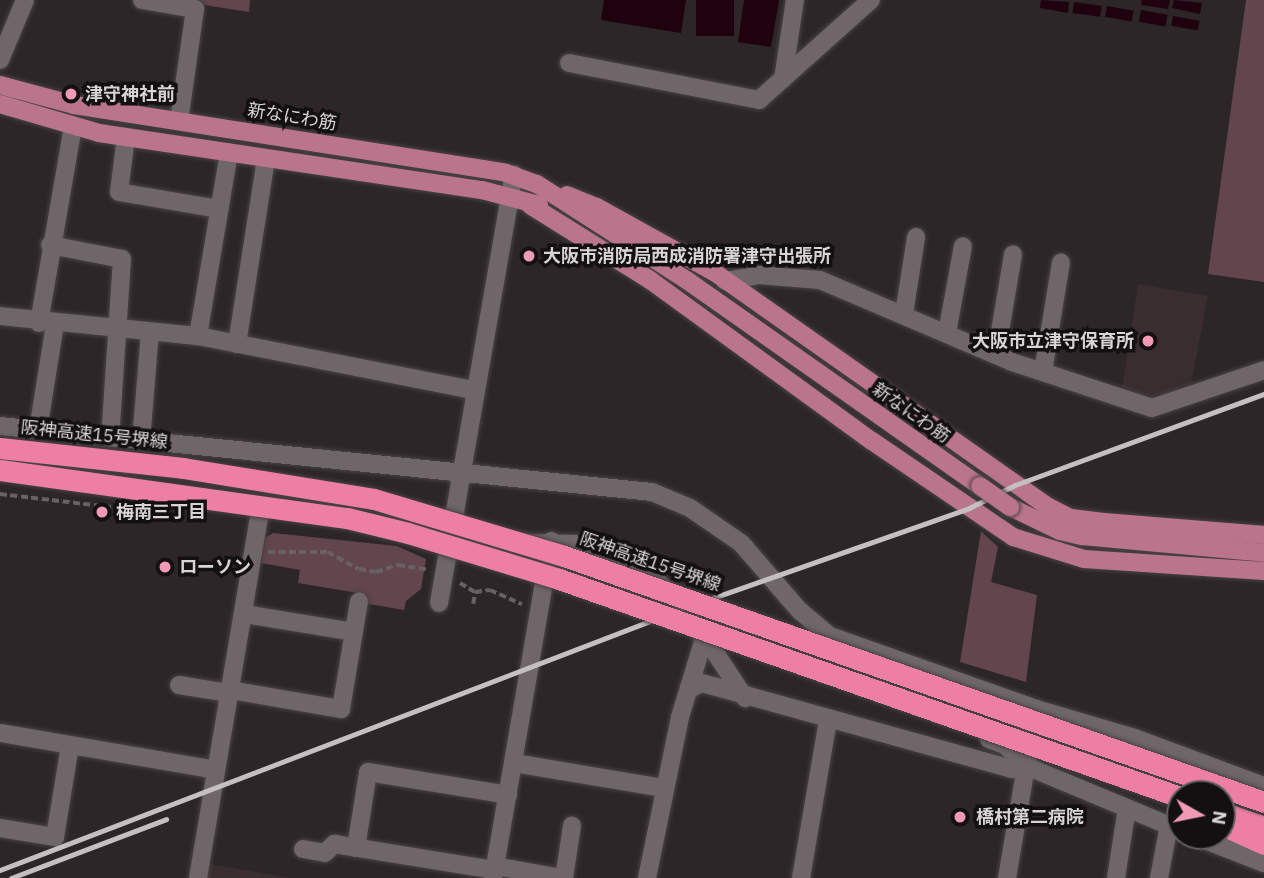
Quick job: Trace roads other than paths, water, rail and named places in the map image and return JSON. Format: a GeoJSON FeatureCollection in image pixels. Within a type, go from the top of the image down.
{"type":"FeatureCollection","features":[{"type":"Feature","properties":{"kind":"highway","name":"阪神高速15号堺線"},"geometry":{"type":"LineString","coordinates":[[0,448],[183,468],[374,499],[564,556],[1264,802]]}},
{"type":"Feature","properties":{"kind":"highway"},"geometry":{"type":"LineString","coordinates":[[0,470],[347,518],[408,533],[559,579],[1166,792]]}},
{"type":"Feature","properties":{"kind":"highway"},"geometry":{"type":"LineString","coordinates":[[931,709],[1166,801]]}},
{"type":"Feature","properties":{"kind":"highway"},"geometry":{"type":"LineString","coordinates":[[1236,817],[1264,827]]}},
{"type":"Feature","properties":{"kind":"highway"},"geometry":{"type":"LineString","coordinates":[[1236,831],[1264,844]]}},
{"type":"Feature","properties":{"kind":"main road","name":"新なにわ筋"},"geometry":{"type":"LineString","coordinates":[[0,85],[74,105],[514,175],[537,184],[570,208],[688,281],[1010,508],[1060,531],[1082,536],[1264,553]]}},
{"type":"Feature","properties":{"kind":"main road","name":"新なにわ筋"},"geometry":{"type":"LineString","coordinates":[[0,104],[74,127],[126,137],[508,196],[530,205],[570,208]]}},
{"type":"Feature","properties":{"kind":"main road"},"geometry":{"type":"LineString","coordinates":[[537,184],[597,207],[725,281],[1045,505],[1071,518],[1264,535]]}},
{"type":"Feature","properties":{"kind":"main road"},"geometry":{"type":"LineString","coordinates":[[530,205],[650,280],[872,441],[1013,537],[1084,559],[1264,571]]}},
{"type":"Feature","properties":{"kind":"street"},"geometry":{"type":"LineString","coordinates":[[0,60],[25,0]]}},
{"type":"Feature","properties":{"kind":"street"},"geometry":{"type":"LineString","coordinates":[[142,0],[195,9],[179,121]]}},
{"type":"Feature","properties":{"kind":"street"},"geometry":{"type":"LineString","coordinates":[[783,79],[795,0]]}},
{"type":"Feature","properties":{"kind":"street"},"geometry":{"type":"LineString","coordinates":[[569,63],[759,100],[871,0]]}},
{"type":"Feature","properties":{"kind":"street"},"geometry":{"type":"LineString","coordinates":[[37,430],[47,323],[50,245],[74,127]]}},
{"type":"Feature","properties":{"kind":"street"},"geometry":{"type":"LineString","coordinates":[[126,137],[119,192],[220,209]]}},
{"type":"Feature","properties":{"kind":"street"},"geometry":{"type":"LineString","coordinates":[[198,336],[229,153]]}},
{"type":"Feature","properties":{"kind":"street"},"geometry":{"type":"LineString","coordinates":[[237,344],[266,158]]}},
{"type":"Feature","properties":{"kind":"street"},"geometry":{"type":"LineString","coordinates":[[439,603],[474,390],[514,175]]}},
{"type":"Feature","properties":{"kind":"street"},"geometry":{"type":"LineString","coordinates":[[904,314],[916,237]]}},
{"type":"Feature","properties":{"kind":"street"},"geometry":{"type":"LineString","coordinates":[[50,245],[122,259],[110,438]]}},
{"type":"Feature","properties":{"kind":"street"},"geometry":{"type":"LineString","coordinates":[[947,333],[963,246]]}},
{"type":"Feature","properties":{"kind":"street"},"geometry":{"type":"LineString","coordinates":[[996,355],[1013,254]]}},
{"type":"Feature","properties":{"kind":"street"},"geometry":{"type":"LineString","coordinates":[[1043,372],[1060,262]]}},
{"type":"Feature","properties":{"kind":"street"},"geometry":{"type":"LineString","coordinates":[[725,281],[758,275],[820,279],[996,355],[1152,408],[1264,370]]}},
{"type":"Feature","properties":{"kind":"street"},"geometry":{"type":"LineString","coordinates":[[0,316],[47,323],[198,336],[474,390]]}},
{"type":"Feature","properties":{"kind":"street"},"geometry":{"type":"LineString","coordinates":[[141,441],[150,332]]}},
{"type":"Feature","properties":{"kind":"street"},"geometry":{"type":"LineString","coordinates":[[0,426],[461,474],[631,487],[671,499],[741,543],[800,611],[830,636],[1036,709],[1132,737],[1264,786]]}},
{"type":"Feature","properties":{"kind":"street"},"geometry":{"type":"LineString","coordinates":[[0,480],[260,513],[450,542],[551,541],[585,544],[638,562],[663,582],[705,635],[745,698]]}},
{"type":"Feature","properties":{"kind":"street"},"geometry":{"type":"LineString","coordinates":[[198,878],[260,513]]}},
{"type":"Feature","properties":{"kind":"street"},"geometry":{"type":"LineString","coordinates":[[494,872],[551,541]]}},
{"type":"Feature","properties":{"kind":"street"},"geometry":{"type":"LineString","coordinates":[[179,685],[341,709],[359,602]]}},
{"type":"Feature","properties":{"kind":"street"},"geometry":{"type":"LineString","coordinates":[[244,614],[354,632]]}},
{"type":"Feature","properties":{"kind":"street"},"geometry":{"type":"LineString","coordinates":[[647,878],[664,788],[705,635]]}},
{"type":"Feature","properties":{"kind":"street"},"geometry":{"type":"LineString","coordinates":[[705,635],[1006,745],[1026,766],[1166,824]]}},
{"type":"Feature","properties":{"kind":"street"},"geometry":{"type":"LineString","coordinates":[[689,689],[702,683],[745,698],[1012,769],[1026,766]]}},
{"type":"Feature","properties":{"kind":"street"},"geometry":{"type":"LineString","coordinates":[[1007,878],[1036,709]]}},
{"type":"Feature","properties":{"kind":"street"},"geometry":{"type":"LineString","coordinates":[[802,878],[828,720]]}},
{"type":"Feature","properties":{"kind":"street"},"geometry":{"type":"LineString","coordinates":[[0,733],[216,770]]}},
{"type":"Feature","properties":{"kind":"street"},"geometry":{"type":"LineString","coordinates":[[0,828],[55,837],[70,745]]}},
{"type":"Feature","properties":{"kind":"street"},"geometry":{"type":"LineString","coordinates":[[514,763],[664,788]]}},
{"type":"Feature","properties":{"kind":"street"},"geometry":{"type":"LineString","coordinates":[[356,848],[368,772],[508,795]]}},
{"type":"Feature","properties":{"kind":"street"},"geometry":{"type":"LineString","coordinates":[[1116,878],[1127,808]]}},
{"type":"Feature","properties":{"kind":"street"},"geometry":{"type":"LineString","coordinates":[[303,849],[325,853],[334,844],[494,872],[563,878],[572,826]]}},
{"type":"Feature","properties":{"kind":"street"},"geometry":{"type":"LineString","coordinates":[[1159,878],[1167,850]]}},
{"type":"Feature","properties":{"kind":"street"},"geometry":{"type":"LineString","coordinates":[[1231,850],[1264,863]]}},
{"type":"Feature","properties":{"kind":"railway"},"geometry":{"type":"LineString","coordinates":[[0,870],[684,608],[969,508],[1015,485],[1264,394]]}},
{"type":"Feature","properties":{"kind":"railway"},"geometry":{"type":"LineString","coordinates":[[11,878],[166,819]]}},
{"type":"Feature","properties":{"kind":"place","name":"津守神社前"},"geometry":{"type":"Point","coordinates":[71,94]}},
{"type":"Feature","properties":{"kind":"place","name":"大阪市消防局西成消防署津守出張所"},"geometry":{"type":"Point","coordinates":[529,256]}},
{"type":"Feature","properties":{"kind":"place","name":"大阪市立津守保育所"},"geometry":{"type":"Point","coordinates":[1148,341]}},
{"type":"Feature","properties":{"kind":"place","name":"梅南三丁目"},"geometry":{"type":"Point","coordinates":[102,512]}},
{"type":"Feature","properties":{"kind":"place","name":"ローソン"},"geometry":{"type":"Point","coordinates":[165,567]}},
{"type":"Feature","properties":{"kind":"place","name":"橋村第二病院"},"geometry":{"type":"Point","coordinates":[960,817]}}]}
